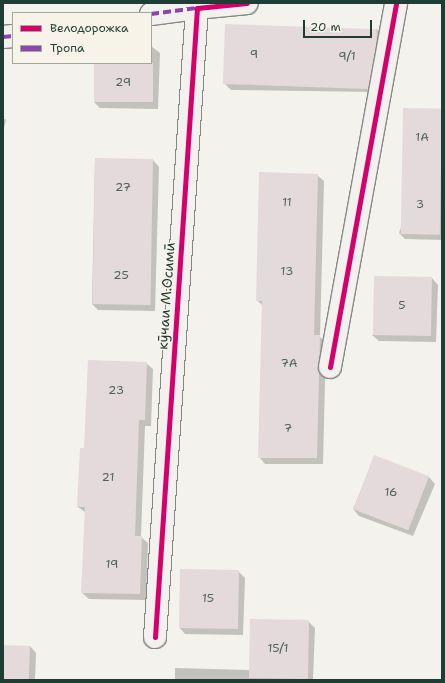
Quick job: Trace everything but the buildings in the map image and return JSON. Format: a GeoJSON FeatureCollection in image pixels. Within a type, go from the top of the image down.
{"type":"FeatureCollection","features":[{"type":"Feature","properties":{"kind":"street"},"geometry":{"type":"LineString","coordinates":[[152,14],[247,3]]}},
{"type":"Feature","properties":{"kind":"street"},"geometry":{"type":"LineString","coordinates":[[330,367],[396,3]]}},
{"type":"Feature","properties":{"kind":"street","name":"кӯчаи М.Осимӣ"},"geometry":{"type":"LineString","coordinates":[[155,637],[196,8]]}},
{"type":"Feature","properties":{"kind":"marked path"},"geometry":{"type":"LineString","coordinates":[[152,14],[197,8]]}},
{"type":"Feature","properties":{"kind":"marked path"},"geometry":{"type":"LineString","coordinates":[[3,37],[12,36]]}},
{"type":"Feature","properties":{"kind":"cycle path"},"geometry":{"type":"LineString","coordinates":[[155,637],[197,8],[247,3]]}},
{"type":"Feature","properties":{"kind":"cycle path"},"geometry":{"type":"LineString","coordinates":[[330,367],[396,3]]}}]}
